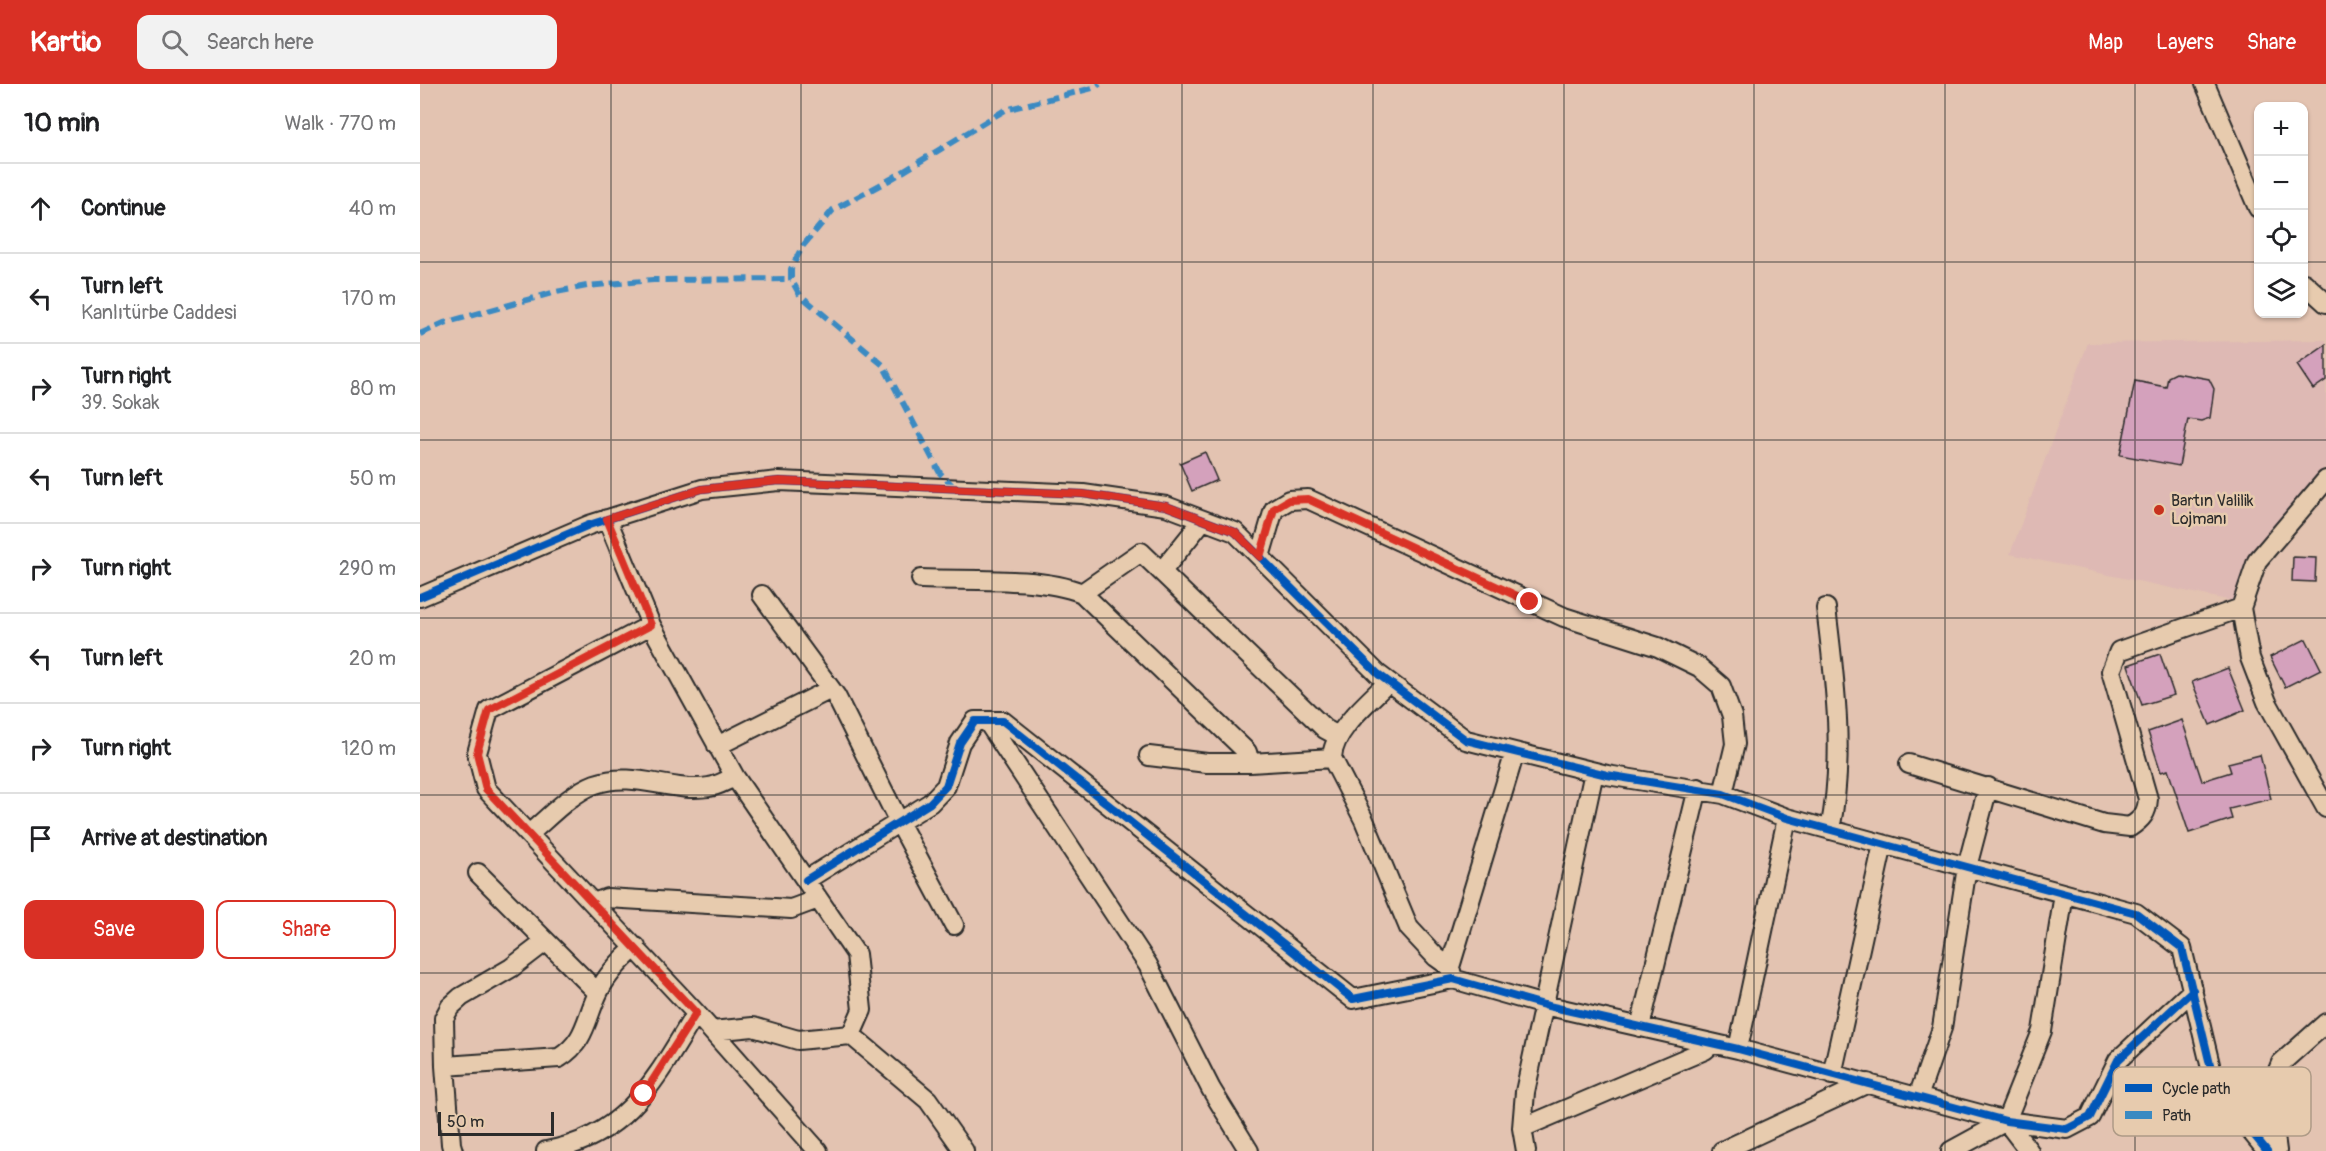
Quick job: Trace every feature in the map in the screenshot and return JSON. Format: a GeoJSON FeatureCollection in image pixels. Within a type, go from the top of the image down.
{"type":"FeatureCollection","features":[{"type":"Feature","properties":{"kind":"street"},"geometry":{"type":"LineString","coordinates":[[2205,84],[2254,197]]}},
{"type":"Feature","properties":{"kind":"street"},"geometry":{"type":"LineString","coordinates":[[2308,287],[2326,303]]}},
{"type":"Feature","properties":{"kind":"street"},"geometry":{"type":"LineString","coordinates":[[2326,480],[2257,561],[2241,608],[2250,658],[2267,702],[2326,808]]}},
{"type":"Feature","properties":{"kind":"street"},"geometry":{"type":"LineString","coordinates":[[420,597],[607,519],[702,489],[779,481],[1083,494],[1166,506],[1235,532],[1378,674],[1466,740],[1594,772],[1723,794],[1787,818],[2136,914],[2182,948],[2211,1067]]}},
{"type":"Feature","properties":{"kind":"street"},"geometry":{"type":"LineString","coordinates":[[1260,557],[1274,509],[1289,500],[1308,499],[1556,614],[1673,652],[1699,667],[1721,686],[1730,706],[1735,744],[1723,794]]}},
{"type":"Feature","properties":{"kind":"street"},"geometry":{"type":"LineString","coordinates":[[607,519],[651,625],[717,746],[735,777],[856,954],[862,1010],[851,1035]]}},
{"type":"Feature","properties":{"kind":"street"},"geometry":{"type":"LineString","coordinates":[[1162,572],[1203,520]]}},
{"type":"Feature","properties":{"kind":"street"},"geometry":{"type":"LineString","coordinates":[[1082,593],[1141,552],[1325,729],[1338,736]]}},
{"type":"Feature","properties":{"kind":"street"},"geometry":{"type":"LineString","coordinates":[[921,579],[1037,583],[1065,586],[1082,593],[1247,752],[1250,763]]}},
{"type":"Feature","properties":{"kind":"street"},"geometry":{"type":"LineString","coordinates":[[762,595],[831,689],[954,925]]}},
{"type":"Feature","properties":{"kind":"street"},"geometry":{"type":"LineString","coordinates":[[1826,608],[1836,693],[1838,749],[1836,802],[1830,830]]}},
{"type":"Feature","properties":{"kind":"street"},"geometry":{"type":"LineString","coordinates":[[1909,764],[2104,824],[2130,827],[2143,818],[2148,799],[2111,671],[2119,651],[2241,608]]}},
{"type":"Feature","properties":{"kind":"street"},"geometry":{"type":"LineString","coordinates":[[651,625],[489,710],[477,753],[486,789],[636,947],[818,1151]]}},
{"type":"Feature","properties":{"kind":"street"},"geometry":{"type":"LineString","coordinates":[[1388,682],[1338,736],[1332,758],[1364,820],[1409,928],[1451,973],[1544,1005],[1738,1049],[2006,1121],[2067,1129],[2090,1117],[2113,1070]]}},
{"type":"Feature","properties":{"kind":"street"},"geometry":{"type":"LineString","coordinates":[[717,746],[831,689]]}},
{"type":"Feature","properties":{"kind":"street"},"geometry":{"type":"LineString","coordinates":[[806,880],[930,803],[946,786],[960,743],[975,721],[1003,721],[1353,999],[1451,973]]}},
{"type":"Feature","properties":{"kind":"street"},"geometry":{"type":"LineString","coordinates":[[987,721],[1148,965],[1211,1089],[1249,1151]]}},
{"type":"Feature","properties":{"kind":"street"},"geometry":{"type":"LineString","coordinates":[[1451,973],[1515,752]]}},
{"type":"Feature","properties":{"kind":"street"},"geometry":{"type":"LineString","coordinates":[[1149,756],[1207,763],[1332,758]]}},
{"type":"Feature","properties":{"kind":"street"},"geometry":{"type":"LineString","coordinates":[[1526,1151],[1522,1128],[1526,1092],[1594,772]]}},
{"type":"Feature","properties":{"kind":"street"},"geometry":{"type":"LineString","coordinates":[[529,834],[566,803],[593,785],[628,778],[690,789],[712,787],[735,777]]}},
{"type":"Feature","properties":{"kind":"street"},"geometry":{"type":"LineString","coordinates":[[1918,1096],[1942,1028],[1967,867],[1988,787]]}},
{"type":"Feature","properties":{"kind":"street"},"geometry":{"type":"LineString","coordinates":[[1640,1027],[1698,788]]}},
{"type":"Feature","properties":{"kind":"street"},"geometry":{"type":"LineString","coordinates":[[1738,1049],[1787,818]]}},
{"type":"Feature","properties":{"kind":"street"},"geometry":{"type":"LineString","coordinates":[[1832,1075],[1883,844]]}},
{"type":"Feature","properties":{"kind":"street"},"geometry":{"type":"LineString","coordinates":[[478,873],[598,993]]}},
{"type":"Feature","properties":{"kind":"street"},"geometry":{"type":"LineString","coordinates":[[1950,1151],[2006,1121],[2042,1031],[2064,894]]}},
{"type":"Feature","properties":{"kind":"street"},"geometry":{"type":"LineString","coordinates":[[594,903],[607,898],[791,909],[818,899]]}},
{"type":"Feature","properties":{"kind":"street"},"geometry":{"type":"LineString","coordinates":[[453,1151],[445,1066],[444,1018],[450,1007],[461,997],[511,968],[545,942]]}},
{"type":"Feature","properties":{"kind":"street"},"geometry":{"type":"LineString","coordinates":[[445,1066],[559,1058],[572,1049],[584,1032],[598,993],[609,973],[636,947]]}},
{"type":"Feature","properties":{"kind":"street"},"geometry":{"type":"LineString","coordinates":[[2115,1067],[2118,1060],[2193,990]]}},
{"type":"Feature","properties":{"kind":"street"},"geometry":{"type":"LineString","coordinates":[[546,1151],[570,1147],[624,1115],[644,1094],[696,1013]]}},
{"type":"Feature","properties":{"kind":"street"},"geometry":{"type":"LineString","coordinates":[[2279,1067],[2326,1023]]}},
{"type":"Feature","properties":{"kind":"street"},"geometry":{"type":"LineString","coordinates":[[712,1031],[753,1027],[798,1040],[851,1035],[928,1100],[964,1151]]}},
{"type":"Feature","properties":{"kind":"street"},"geometry":{"type":"LineString","coordinates":[[1522,1128],[1705,1050],[1712,1044]]}},
{"type":"Feature","properties":{"kind":"street"},"geometry":{"type":"LineString","coordinates":[[1722,1151],[1868,1083]]}},
{"type":"Feature","properties":{"kind":"street"},"geometry":{"type":"LineString","coordinates":[[2006,1121],[2029,1151]]}},
{"type":"Feature","properties":{"kind":"street"},"geometry":{"type":"LineString","coordinates":[[2255,1136],[2267,1151]]}},
{"type":"Feature","properties":{"kind":"street"},"geometry":{"type":"LineString","coordinates":[[2275,1136],[2277,1151]]}},
{"type":"Feature","properties":{"kind":"shaded area","name":"Bartın Valilik Lojmanı"},"geometry":{"type":"Polygon","coordinates":[[[2326,340],[2326,466],[2246,567],[2237,602],[2010,554],[2088,343],[2326,340]]]}},
{"type":"Feature","properties":{"kind":"building"},"geometry":{"type":"Polygon","coordinates":[[[2326,345],[2326,380],[2313,389],[2297,365],[2326,345]]]}},
{"type":"Feature","properties":{"kind":"building","name":"Bartın Valilik Lojmanı"},"geometry":{"type":"Polygon","coordinates":[[[2176,373],[2209,379],[2214,389],[2210,418],[2201,421],[2188,419],[2179,466],[2120,455],[2135,381],[2166,387],[2168,377],[2176,373]]]}},
{"type":"Feature","properties":{"kind":"building"},"geometry":{"type":"Polygon","coordinates":[[[1205,452],[1217,480],[1192,491],[1180,463],[1205,452]]]}},
{"type":"Feature","properties":{"kind":"building"},"geometry":{"type":"Polygon","coordinates":[[[2293,557],[2316,558],[2315,582],[2292,581],[2293,557]]]}},
{"type":"Feature","properties":{"kind":"building"},"geometry":{"type":"Polygon","coordinates":[[[2306,639],[2321,669],[2285,687],[2270,657],[2306,639]]]}},
{"type":"Feature","properties":{"kind":"building"},"geometry":{"type":"Polygon","coordinates":[[[2160,654],[2174,695],[2142,705],[2128,665],[2160,654]]]}},
{"type":"Feature","properties":{"kind":"building"},"geometry":{"type":"Polygon","coordinates":[[[2228,668],[2245,710],[2210,725],[2192,682],[2228,668]]]}},
{"type":"Feature","properties":{"kind":"building"},"geometry":{"type":"Polygon","coordinates":[[[2182,720],[2202,781],[2231,772],[2228,763],[2260,755],[2271,799],[2229,809],[2232,819],[2189,833],[2168,770],[2161,772],[2148,732],[2182,720]]]}},
{"type":"Feature","properties":{"kind":"marked path"},"geometry":{"type":"LineString","coordinates":[[955,488],[940,473],[883,365],[800,295],[791,279],[791,269],[802,247],[833,210],[891,179],[1005,110],[1093,88],[1100,84]]}},
{"type":"Feature","properties":{"kind":"marked path"},"geometry":{"type":"LineString","coordinates":[[420,334],[444,323],[556,292],[587,286],[653,280],[791,279]]}},
{"type":"Feature","properties":{"kind":"cycle path"},"geometry":{"type":"LineString","coordinates":[[420,597],[589,525],[702,489],[779,481],[1083,494],[1166,506],[1235,532],[1378,674],[1466,740],[1607,775],[1723,794],[1787,818],[2136,913],[2182,948],[2211,1067]]}},
{"type":"Feature","properties":{"kind":"cycle path"},"geometry":{"type":"LineString","coordinates":[[806,880],[930,803],[946,786],[960,743],[975,721],[1003,721],[1353,999],[1453,979],[1544,1005],[1738,1049],[2006,1121],[2067,1129],[2090,1117],[2113,1070]]}},
{"type":"Feature","properties":{"kind":"cycle path"},"geometry":{"type":"LineString","coordinates":[[2115,1067],[2118,1060],[2193,990]]}},
{"type":"Feature","properties":{"kind":"cycle path"},"geometry":{"type":"LineString","coordinates":[[2255,1136],[2267,1151]]}},
{"type":"Feature","properties":{"kind":"place","name":"Bartın Valilik Lojmanı"},"geometry":{"type":"Point","coordinates":[2159,510]}},
{"type":"Feature","properties":{"kind":"route"},"geometry":{"type":"LineString","coordinates":[[644,1094],[696,1013],[486,789],[477,753],[489,710],[651,625],[607,519],[702,489],[779,481],[1083,494],[1166,506],[1235,532],[1260,557],[1274,509],[1289,500],[1308,499],[1530,602]]}}]}
